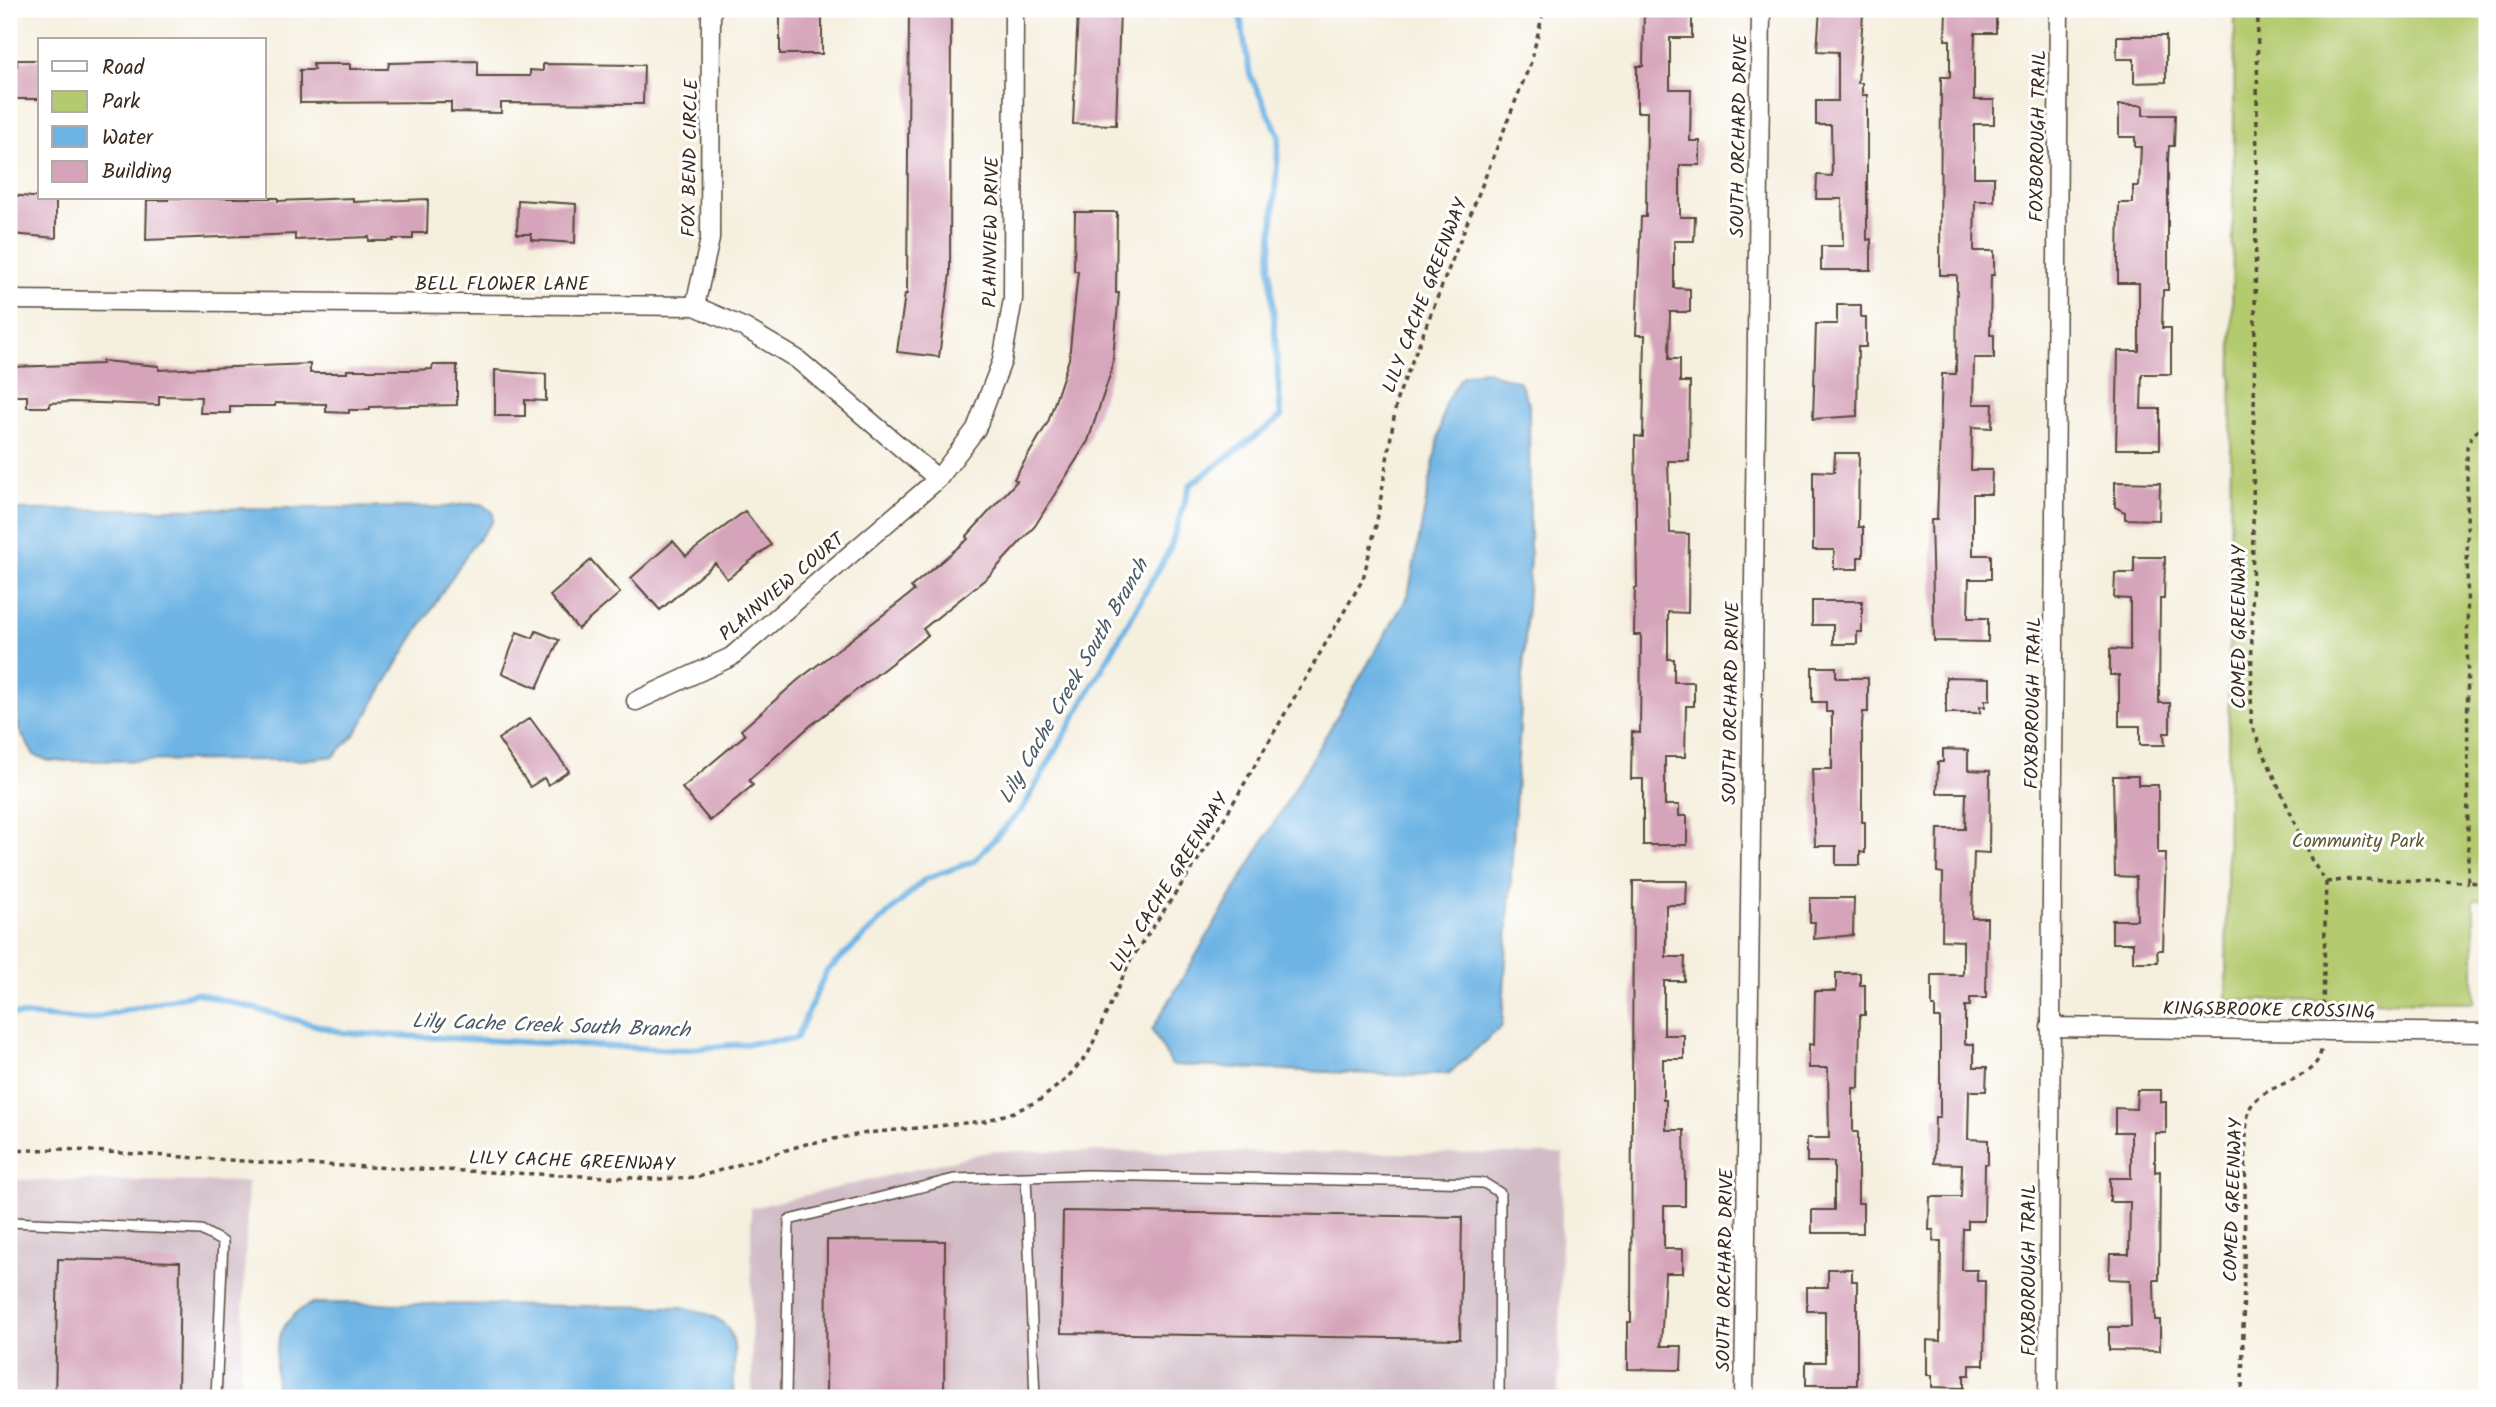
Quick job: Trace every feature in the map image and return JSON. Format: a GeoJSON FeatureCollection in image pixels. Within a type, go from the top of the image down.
{"type":"FeatureCollection","features":[{"type":"Feature","properties":{"kind":"street","name":"FOX BEND CIRCLE"},"geometry":{"type":"LineString","coordinates":[[695,306],[710,239],[711,9]]}},
{"type":"Feature","properties":{"kind":"street","name":"PLAINVIEW DRIVE"},"geometry":{"type":"LineString","coordinates":[[938,479],[976,429],[1002,361],[1013,299],[1014,9]]}},
{"type":"Feature","properties":{"kind":"street","name":"SOUTH ORCHARD DRIVE"},"geometry":{"type":"LineString","coordinates":[[1744,1398],[1760,9]]}},
{"type":"Feature","properties":{"kind":"street","name":"FOXBOROUGH TRAIL"},"geometry":{"type":"LineString","coordinates":[[2049,1398],[2059,9]]}},
{"type":"Feature","properties":{"kind":"street","name":"BELL FLOWER LANE"},"geometry":{"type":"LineString","coordinates":[[9,300],[695,306],[745,328],[797,359],[938,479]]}},
{"type":"Feature","properties":{"kind":"street","name":"PLAINVIEW COURT"},"geometry":{"type":"LineString","coordinates":[[636,701],[731,657],[938,479]]}},
{"type":"Feature","properties":{"kind":"street","name":"KINGSBROOKE CROSSING"},"geometry":{"type":"LineString","coordinates":[[2050,1027],[2487,1033]]}},
{"type":"Feature","properties":{"kind":"lane"},"geometry":{"type":"LineString","coordinates":[[1026,1177],[1035,1398]]}},
{"type":"Feature","properties":{"kind":"lane"},"geometry":{"type":"LineString","coordinates":[[786,1398],[789,1220],[954,1178],[1026,1177],[1484,1183],[1500,1193],[1500,1398]]}},
{"type":"Feature","properties":{"kind":"lane"},"geometry":{"type":"LineString","coordinates":[[9,1222],[201,1230],[223,1242],[216,1398]]}},
{"type":"Feature","properties":{"kind":"path","name":"LILY CACHE GREENWAY"},"geometry":{"type":"LineString","coordinates":[[9,1151],[61,1149],[274,1163],[656,1179],[698,1177],[806,1144],[867,1133],[985,1121],[1040,1100],[1066,1079],[1088,1054],[1130,961],[1214,836],[1363,579],[1377,522],[1397,399],[1531,62],[1544,9]]}},
{"type":"Feature","properties":{"kind":"path","name":"COMED GREENWAY"},"geometry":{"type":"LineString","coordinates":[[2242,1398],[2246,1132],[2249,1109],[2260,1095],[2314,1067],[2321,1055],[2326,882],[2307,852],[2251,724],[2258,9]]}},
{"type":"Feature","properties":{"kind":"path"},"geometry":{"type":"LineString","coordinates":[[2468,882],[2467,447],[2472,435],[2487,424]]}},
{"type":"Feature","properties":{"kind":"path"},"geometry":{"type":"LineString","coordinates":[[2326,882],[2353,879],[2487,884]]}},
{"type":"Feature","properties":{"kind":"shaded area"},"geometry":{"type":"Polygon","coordinates":[[[992,1151],[1563,1154],[1558,1398],[752,1398],[751,1208],[992,1151]]]}},
{"type":"Feature","properties":{"kind":"shaded area"},"geometry":{"type":"Polygon","coordinates":[[[9,1180],[248,1182],[240,1398],[9,1398],[9,1180]]]}},
{"type":"Feature","properties":{"kind":"green space","name":"Community Park"},"geometry":{"type":"Polygon","coordinates":[[[2235,9],[2487,9],[2487,899],[2474,900],[2474,1002],[2226,1000],[2235,9]]]}},
{"type":"Feature","properties":{"kind":"water"},"geometry":{"type":"Polygon","coordinates":[[[1483,370],[1520,382],[1529,404],[1530,556],[1502,1026],[1450,1073],[1415,1076],[1172,1065],[1152,1030],[1408,596],[1445,403],[1462,376],[1483,370]]]}},
{"type":"Feature","properties":{"kind":"water"},"geometry":{"type":"Polygon","coordinates":[[[481,504],[493,512],[493,521],[469,551],[356,733],[334,756],[301,760],[49,761],[34,755],[19,730],[9,635],[9,516],[13,510],[446,507],[481,504]]]}},
{"type":"Feature","properties":{"kind":"water"},"geometry":{"type":"Polygon","coordinates":[[[313,1303],[682,1307],[703,1312],[727,1327],[734,1348],[733,1398],[276,1398],[276,1355],[282,1331],[289,1320],[313,1303]]]}},
{"type":"Feature","properties":{"kind":"building"},"geometry":{"type":"Polygon","coordinates":[[[780,9],[822,9],[822,54],[780,54],[780,9]]]}},
{"type":"Feature","properties":{"kind":"building"},"geometry":{"type":"Polygon","coordinates":[[[909,9],[951,9],[950,274],[939,357],[897,352],[907,294],[909,9]]]}},
{"type":"Feature","properties":{"kind":"building"},"geometry":{"type":"Polygon","coordinates":[[[1078,9],[1120,9],[1116,125],[1073,124],[1078,9]]]}},
{"type":"Feature","properties":{"kind":"building"},"geometry":{"type":"Polygon","coordinates":[[[1644,9],[1672,9],[1672,14],[1692,14],[1692,38],[1670,38],[1670,89],[1691,89],[1690,141],[1700,141],[1700,165],[1680,165],[1680,217],[1695,217],[1694,241],[1674,241],[1674,288],[1690,289],[1690,312],[1670,312],[1669,359],[1680,359],[1680,382],[1690,382],[1689,461],[1668,461],[1670,533],[1689,534],[1688,613],[1668,612],[1668,659],[1674,659],[1674,682],[1694,682],[1694,706],[1686,706],[1685,757],[1665,757],[1665,805],[1679,805],[1679,816],[1687,816],[1687,845],[1643,845],[1643,779],[1631,779],[1632,732],[1640,733],[1641,635],[1634,635],[1637,588],[1635,436],[1643,437],[1645,335],[1636,335],[1641,217],[1646,217],[1647,112],[1637,112],[1637,66],[1643,66],[1644,9]]]}},
{"type":"Feature","properties":{"kind":"building"},"geometry":{"type":"Polygon","coordinates":[[[1820,9],[1844,9],[1843,12],[1863,14],[1858,83],[1862,83],[1862,95],[1867,95],[1867,240],[1871,239],[1871,270],[1821,270],[1821,246],[1843,246],[1842,199],[1816,199],[1817,175],[1832,176],[1831,125],[1816,125],[1816,101],[1838,101],[1838,52],[1817,51],[1820,9]]]}},
{"type":"Feature","properties":{"kind":"building"},"geometry":{"type":"Polygon","coordinates":[[[1946,10],[1996,10],[1996,33],[1975,33],[1974,68],[1974,100],[1994,100],[1994,124],[1974,124],[1974,177],[1994,177],[1994,201],[1975,201],[1974,251],[1994,251],[1990,335],[1994,335],[1994,358],[1974,358],[1973,404],[1993,404],[1992,428],[1972,427],[1971,470],[1992,470],[1991,494],[1973,494],[1973,555],[1991,555],[1991,579],[1969,579],[1968,618],[1988,618],[1988,642],[1934,641],[1931,520],[1937,520],[1942,374],[1956,374],[1957,275],[1940,275],[1941,77],[1950,77],[1950,40],[1945,40],[1946,10]]]}},
{"type":"Feature","properties":{"kind":"building"},"geometry":{"type":"Polygon","coordinates":[[[2117,36],[2166,36],[2166,82],[2134,83],[2134,59],[2117,59],[2117,36]]]}},
{"type":"Feature","properties":{"kind":"building"},"geometry":{"type":"Polygon","coordinates":[[[17,60],[38,60],[38,99],[9,99],[9,66],[17,66],[17,60]]]}},
{"type":"Feature","properties":{"kind":"building"},"geometry":{"type":"Polygon","coordinates":[[[478,61],[478,76],[530,76],[530,70],[543,71],[543,64],[644,65],[643,104],[501,103],[501,113],[451,112],[451,102],[300,103],[300,70],[314,70],[313,64],[350,64],[350,69],[388,69],[389,63],[478,61]]]}},
{"type":"Feature","properties":{"kind":"building"},"geometry":{"type":"Polygon","coordinates":[[[2119,105],[2143,105],[2143,115],[2175,115],[2174,146],[2169,146],[2168,159],[2168,290],[2163,290],[2162,328],[2171,328],[2171,374],[2142,374],[2141,409],[2160,409],[2160,449],[2116,449],[2118,351],[2139,351],[2139,283],[2118,283],[2119,203],[2133,203],[2133,186],[2139,186],[2141,147],[2135,147],[2135,137],[2119,137],[2119,105]]]}},
{"type":"Feature","properties":{"kind":"building"},"geometry":{"type":"Polygon","coordinates":[[[9,195],[56,200],[56,238],[12,234],[12,229],[9,229],[9,195]]]}},
{"type":"Feature","properties":{"kind":"building"},"geometry":{"type":"Polygon","coordinates":[[[278,198],[278,201],[353,198],[353,202],[428,199],[427,233],[413,233],[413,239],[393,241],[369,241],[369,237],[295,240],[295,234],[146,240],[147,200],[278,198]]]}},
{"type":"Feature","properties":{"kind":"building"},"geometry":{"type":"Polygon","coordinates":[[[518,200],[576,204],[575,243],[531,240],[531,234],[517,234],[518,200]]]}},
{"type":"Feature","properties":{"kind":"building"},"geometry":{"type":"Polygon","coordinates":[[[1075,212],[1117,212],[1116,293],[1119,293],[1112,369],[1088,441],[1035,526],[988,577],[923,629],[928,635],[810,726],[749,780],[753,785],[710,821],[682,788],[745,735],[741,730],[798,680],[914,591],[911,587],[968,539],[966,537],[1017,481],[1014,479],[1048,422],[1069,359],[1078,271],[1074,271],[1075,212]]]}},
{"type":"Feature","properties":{"kind":"building"},"geometry":{"type":"Polygon","coordinates":[[[1837,305],[1861,305],[1861,317],[1866,317],[1866,347],[1858,347],[1857,416],[1813,419],[1816,324],[1837,324],[1837,305]]]}},
{"type":"Feature","properties":{"kind":"building"},"geometry":{"type":"Polygon","coordinates":[[[102,361],[159,366],[159,370],[310,364],[310,373],[432,369],[433,365],[457,365],[457,405],[370,407],[370,410],[349,410],[349,413],[326,412],[326,404],[275,403],[275,406],[230,406],[230,413],[200,413],[201,397],[159,396],[159,405],[71,402],[50,403],[50,407],[27,407],[27,396],[9,396],[9,367],[102,364],[102,361]]]}},
{"type":"Feature","properties":{"kind":"building"},"geometry":{"type":"Polygon","coordinates":[[[495,370],[546,374],[546,401],[525,400],[525,416],[495,416],[495,370]]]}},
{"type":"Feature","properties":{"kind":"building"},"geometry":{"type":"Polygon","coordinates":[[[1835,453],[1859,453],[1858,527],[1863,527],[1863,557],[1858,557],[1858,569],[1834,569],[1834,550],[1813,550],[1813,471],[1834,472],[1835,453]]]}},
{"type":"Feature","properties":{"kind":"building"},"geometry":{"type":"Polygon","coordinates":[[[2115,482],[2160,483],[2159,520],[2125,519],[2125,512],[2115,507],[2115,482]]]}},
{"type":"Feature","properties":{"kind":"building"},"geometry":{"type":"Polygon","coordinates":[[[745,511],[771,545],[727,579],[715,563],[660,610],[631,578],[673,541],[686,556],[745,511]]]}},
{"type":"Feature","properties":{"kind":"building"},"geometry":{"type":"Polygon","coordinates":[[[2134,557],[2165,557],[2164,599],[2160,599],[2159,703],[2170,703],[2170,733],[2164,733],[2165,745],[2140,745],[2140,726],[2119,726],[2119,675],[2110,675],[2110,649],[2130,650],[2130,599],[2114,598],[2115,573],[2134,573],[2134,557]]]}},
{"type":"Feature","properties":{"kind":"building"},"geometry":{"type":"Polygon","coordinates":[[[591,560],[620,593],[578,629],[550,596],[591,560]]]}},
{"type":"Feature","properties":{"kind":"building"},"geometry":{"type":"Polygon","coordinates":[[[1812,601],[1862,601],[1862,632],[1857,632],[1857,644],[1833,644],[1833,625],[1812,625],[1812,601]]]}},
{"type":"Feature","properties":{"kind":"building"},"geometry":{"type":"Polygon","coordinates":[[[536,631],[559,640],[537,688],[502,673],[517,632],[533,638],[536,631]]]}},
{"type":"Feature","properties":{"kind":"building"},"geometry":{"type":"Polygon","coordinates":[[[1812,667],[1836,667],[1836,678],[1868,678],[1868,712],[1863,712],[1862,724],[1862,822],[1865,822],[1865,853],[1860,852],[1860,865],[1836,865],[1836,846],[1815,846],[1812,769],[1832,769],[1832,712],[1826,712],[1826,702],[1812,702],[1812,667]]]}},
{"type":"Feature","properties":{"kind":"building"},"geometry":{"type":"Polygon","coordinates":[[[1946,677],[1990,678],[1990,700],[1985,700],[1985,707],[1980,706],[1980,713],[1946,713],[1946,677]]]}},
{"type":"Feature","properties":{"kind":"building"},"geometry":{"type":"Polygon","coordinates":[[[530,718],[569,771],[548,785],[544,778],[530,787],[498,739],[530,718]]]}},
{"type":"Feature","properties":{"kind":"building"},"geometry":{"type":"Polygon","coordinates":[[[1943,749],[1968,750],[1968,770],[1990,771],[1989,853],[1974,852],[1972,918],[1987,918],[1986,998],[1970,998],[1970,1006],[1965,1006],[1965,1044],[1974,1044],[1974,1067],[1987,1067],[1986,1091],[1969,1091],[1968,1139],[1988,1140],[1988,1164],[1985,1164],[1984,1221],[1968,1221],[1968,1229],[1963,1229],[1962,1270],[1977,1270],[1977,1281],[1985,1281],[1984,1365],[1970,1365],[1970,1375],[1964,1375],[1964,1388],[1932,1387],[1932,1375],[1927,1375],[1927,1340],[1940,1341],[1941,1241],[1933,1241],[1934,1230],[1929,1230],[1930,1197],[1961,1197],[1962,1164],[1934,1163],[1935,1117],[1940,1117],[1940,1018],[1935,1018],[1935,1007],[1932,1007],[1932,975],[1963,975],[1963,941],[1942,940],[1943,873],[1937,872],[1938,829],[1965,829],[1966,793],[1937,793],[1938,762],[1943,762],[1943,749]]]}},
{"type":"Feature","properties":{"kind":"building"},"geometry":{"type":"Polygon","coordinates":[[[2113,776],[2138,776],[2138,785],[2158,785],[2158,853],[2166,853],[2163,950],[2157,950],[2158,962],[2133,962],[2133,943],[2112,943],[2112,920],[2137,920],[2136,877],[2115,876],[2113,776]]]}},
{"type":"Feature","properties":{"kind":"building"},"geometry":{"type":"Polygon","coordinates":[[[1633,881],[1687,881],[1686,905],[1666,905],[1666,957],[1685,957],[1684,981],[1664,981],[1664,1035],[1684,1035],[1684,1059],[1663,1059],[1666,1130],[1684,1130],[1685,1206],[1664,1206],[1664,1249],[1683,1249],[1683,1273],[1665,1273],[1661,1346],[1682,1346],[1681,1370],[1628,1369],[1628,1322],[1631,1322],[1633,881]]]}},
{"type":"Feature","properties":{"kind":"building"},"geometry":{"type":"Polygon","coordinates":[[[1810,898],[1854,898],[1853,935],[1814,939],[1815,922],[1810,922],[1810,898]]]}},
{"type":"Feature","properties":{"kind":"building"},"geometry":{"type":"Polygon","coordinates":[[[1836,973],[1860,973],[1860,985],[1865,985],[1865,1015],[1860,1015],[1859,1088],[1853,1088],[1853,1132],[1858,1132],[1858,1203],[1863,1203],[1863,1233],[1812,1233],[1812,1210],[1834,1210],[1834,1162],[1807,1162],[1807,1138],[1829,1138],[1828,1068],[1809,1068],[1809,1044],[1814,1045],[1815,991],[1836,991],[1836,973]]]}},
{"type":"Feature","properties":{"kind":"building"},"geometry":{"type":"Polygon","coordinates":[[[2137,1090],[2161,1090],[2161,1102],[2166,1102],[2166,1133],[2155,1133],[2155,1172],[2160,1171],[2159,1280],[2154,1280],[2155,1320],[2160,1320],[2160,1351],[2109,1350],[2109,1327],[2131,1327],[2130,1280],[2109,1279],[2110,1254],[2129,1254],[2130,1202],[2110,1202],[2110,1178],[2131,1178],[2131,1132],[2115,1132],[2115,1108],[2136,1109],[2137,1090]]]}},
{"type":"Feature","properties":{"kind":"building"},"geometry":{"type":"Polygon","coordinates":[[[1063,1211],[1462,1217],[1460,1339],[1061,1333],[1063,1211]]]}},
{"type":"Feature","properties":{"kind":"building"},"geometry":{"type":"Polygon","coordinates":[[[827,1240],[945,1241],[944,1398],[826,1398],[827,1240]]]}},
{"type":"Feature","properties":{"kind":"building"},"geometry":{"type":"Polygon","coordinates":[[[58,1259],[180,1262],[178,1398],[55,1398],[58,1259]]]}},
{"type":"Feature","properties":{"kind":"building"},"geometry":{"type":"Polygon","coordinates":[[[1828,1269],[1852,1269],[1852,1281],[1857,1281],[1857,1385],[1806,1385],[1806,1362],[1825,1362],[1825,1311],[1807,1311],[1807,1287],[1828,1287],[1828,1269]]]}},
{"type":"Feature","properties":{"kind":"waterway","name":"Lily Cache Creek South Branch"},"geometry":{"type":"LineString","coordinates":[[9,1014],[86,1020],[197,993],[344,1033],[680,1050],[796,1039],[826,972],[925,879],[974,861],[1023,808],[1170,549],[1190,485],[1281,417],[1270,266],[1279,135],[1250,75],[1239,9]]}}]}
